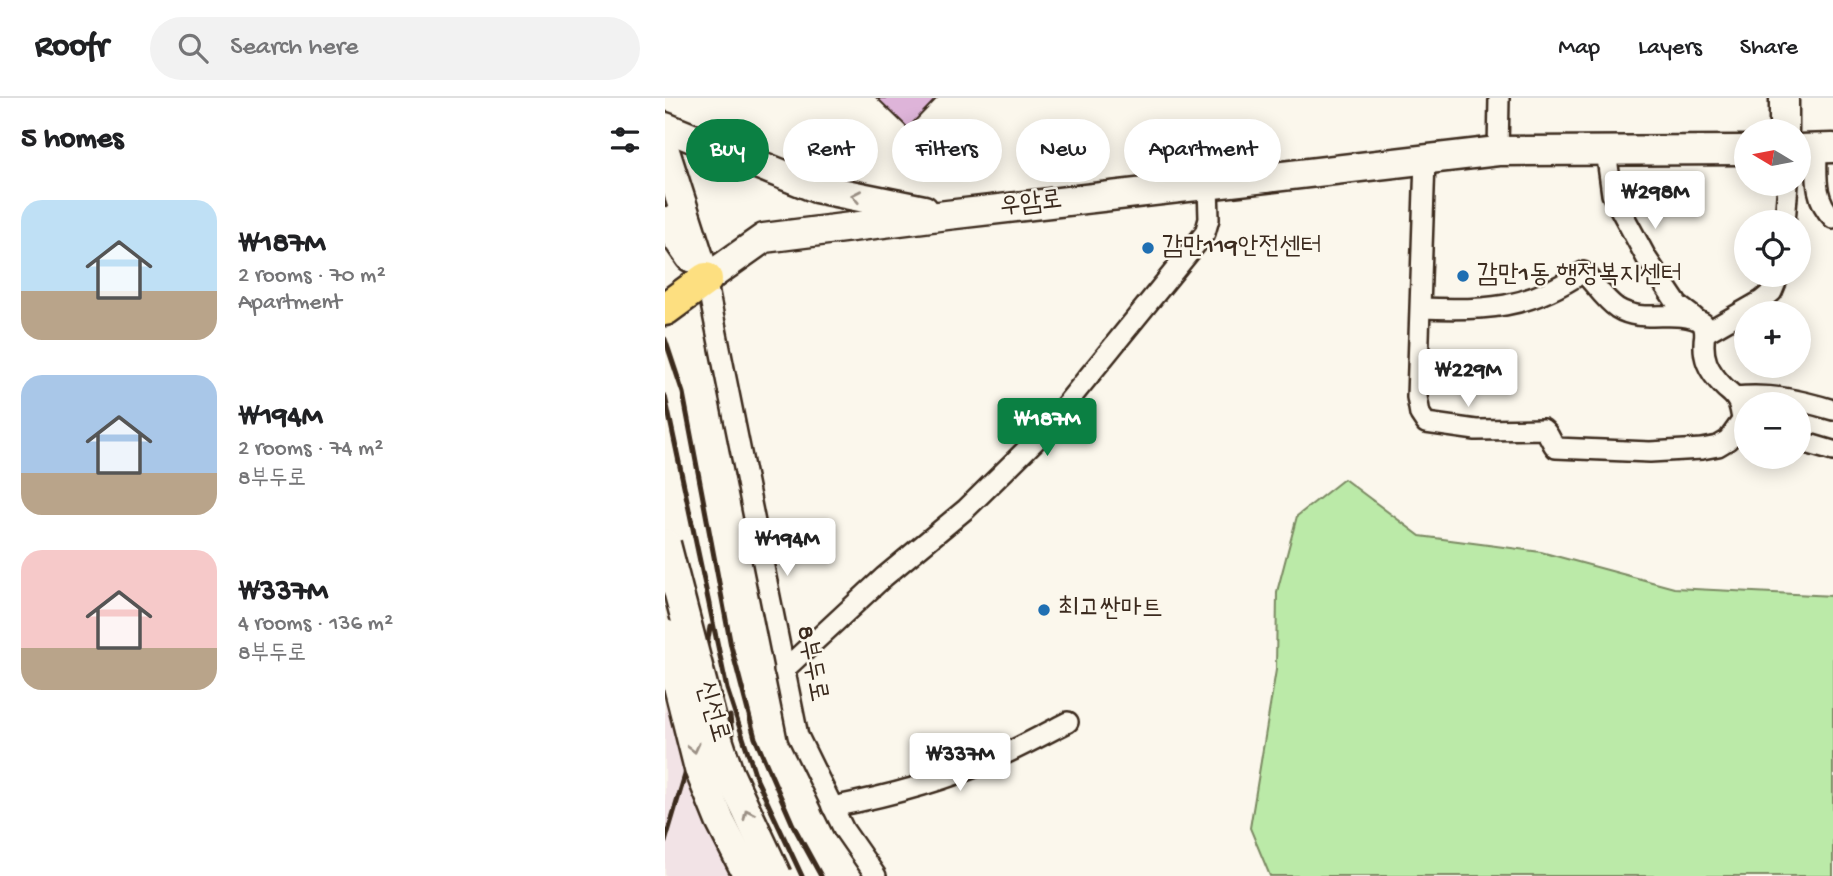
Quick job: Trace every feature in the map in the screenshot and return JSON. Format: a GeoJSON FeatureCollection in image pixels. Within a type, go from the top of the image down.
{"type":"FeatureCollection","features":[{"type":"Feature","properties":{"kind":"main road"},"geometry":{"type":"LineString","coordinates":[[1784,98],[1784,119]]}},
{"type":"Feature","properties":{"kind":"main road"},"geometry":{"type":"LineString","coordinates":[[665,127],[816,188],[947,215]]}},
{"type":"Feature","properties":{"kind":"main road","name":"우암로"},"geometry":{"type":"LineString","coordinates":[[706,279],[764,238],[947,215],[1499,151],[1734,150]]}},
{"type":"Feature","properties":{"kind":"main road"},"geometry":{"type":"LineString","coordinates":[[665,151],[706,279]]}},
{"type":"Feature","properties":{"kind":"main road"},"geometry":{"type":"LineString","coordinates":[[665,221],[706,279]]}},
{"type":"Feature","properties":{"kind":"main road"},"geometry":{"type":"LineString","coordinates":[[665,292],[706,279]]}},
{"type":"Feature","properties":{"kind":"main road"},"geometry":{"type":"LineString","coordinates":[[665,309],[706,279]]}},
{"type":"Feature","properties":{"kind":"main road","name":"신선로"},"geometry":{"type":"LineString","coordinates":[[666,543],[729,773],[777,876]]}},
{"type":"Feature","properties":{"kind":"main road","name":"신선로"},"geometry":{"type":"LineString","coordinates":[[665,634],[699,769],[720,821],[748,876]]}},
{"type":"Feature","properties":{"kind":"street"},"geometry":{"type":"LineString","coordinates":[[1499,98],[1499,151]]}},
{"type":"Feature","properties":{"kind":"street"},"geometry":{"type":"LineString","coordinates":[[1817,149],[1819,197],[1823,209],[1833,218]]}},
{"type":"Feature","properties":{"kind":"street"},"geometry":{"type":"LineString","coordinates":[[1606,151],[1612,194],[1647,259],[1678,305],[1700,325],[1709,372],[1734,396]]}},
{"type":"Feature","properties":{"kind":"street"},"geometry":{"type":"LineString","coordinates":[[1425,160],[1417,397],[1420,414],[1426,423],[1476,430],[1543,429],[1549,434],[1552,445],[1556,448],[1650,452],[1718,446],[1734,434]]}},
{"type":"Feature","properties":{"kind":"street"},"geometry":{"type":"LineString","coordinates":[[785,670],[884,577],[967,509],[1041,435],[1205,233],[1209,219],[1208,185]]}},
{"type":"Feature","properties":{"kind":"street"},"geometry":{"type":"LineString","coordinates":[[1421,309],[1480,310],[1496,307],[1558,289],[1583,272],[1597,285],[1607,300],[1632,315],[1700,325],[1761,301],[1774,287]]}},
{"type":"Feature","properties":{"kind":"street","name":"8부두로"},"geometry":{"type":"LineString","coordinates":[[706,279],[798,736],[844,830],[876,876]]}},
{"type":"Feature","properties":{"kind":"street"},"geometry":{"type":"LineString","coordinates":[[1811,404],[1833,410]]}},
{"type":"Feature","properties":{"kind":"street"},"geometry":{"type":"LineString","coordinates":[[1811,445],[1833,451]]}},
{"type":"Feature","properties":{"kind":"street"},"geometry":{"type":"LineString","coordinates":[[832,807],[911,790],[993,760],[1068,722]]}},
{"type":"Feature","properties":{"kind":"shaded area"},"geometry":{"type":"Polygon","coordinates":[[[665,677],[683,750],[729,876],[665,876],[665,677]]]}},
{"type":"Feature","properties":{"kind":"green space"},"geometry":{"type":"Polygon","coordinates":[[[1344,479],[1420,536],[1541,552],[1674,588],[1833,596],[1833,876],[1270,876],[1250,828],[1276,670],[1277,592],[1297,516],[1344,479]]]}},
{"type":"Feature","properties":{"kind":"building"},"geometry":{"type":"Polygon","coordinates":[[[877,98],[937,98],[917,119],[899,119],[877,98]]]}},
{"type":"Feature","properties":{"kind":"railway"},"geometry":{"type":"LineString","coordinates":[[665,339],[683,393],[731,646],[755,738],[793,825],[821,876]]}},
{"type":"Feature","properties":{"kind":"railway"},"geometry":{"type":"LineString","coordinates":[[665,396],[727,689],[757,780],[802,876]]}},
{"type":"Feature","properties":{"kind":"railway"},"geometry":{"type":"LineString","coordinates":[[665,842],[685,775],[710,627]]}},
{"type":"Feature","properties":{"kind":"railway"},"geometry":{"type":"LineString","coordinates":[[730,716],[746,876]]}},
{"type":"Feature","properties":{"kind":"place","name":"감만119안전센터"},"geometry":{"type":"Point","coordinates":[1148,248]}},
{"type":"Feature","properties":{"kind":"place","name":"감만1동 행정복지센터"},"geometry":{"type":"Point","coordinates":[1463,276]}},
{"type":"Feature","properties":{"kind":"place","name":"최고싼마트"},"geometry":{"type":"Point","coordinates":[1044,610]}}]}
